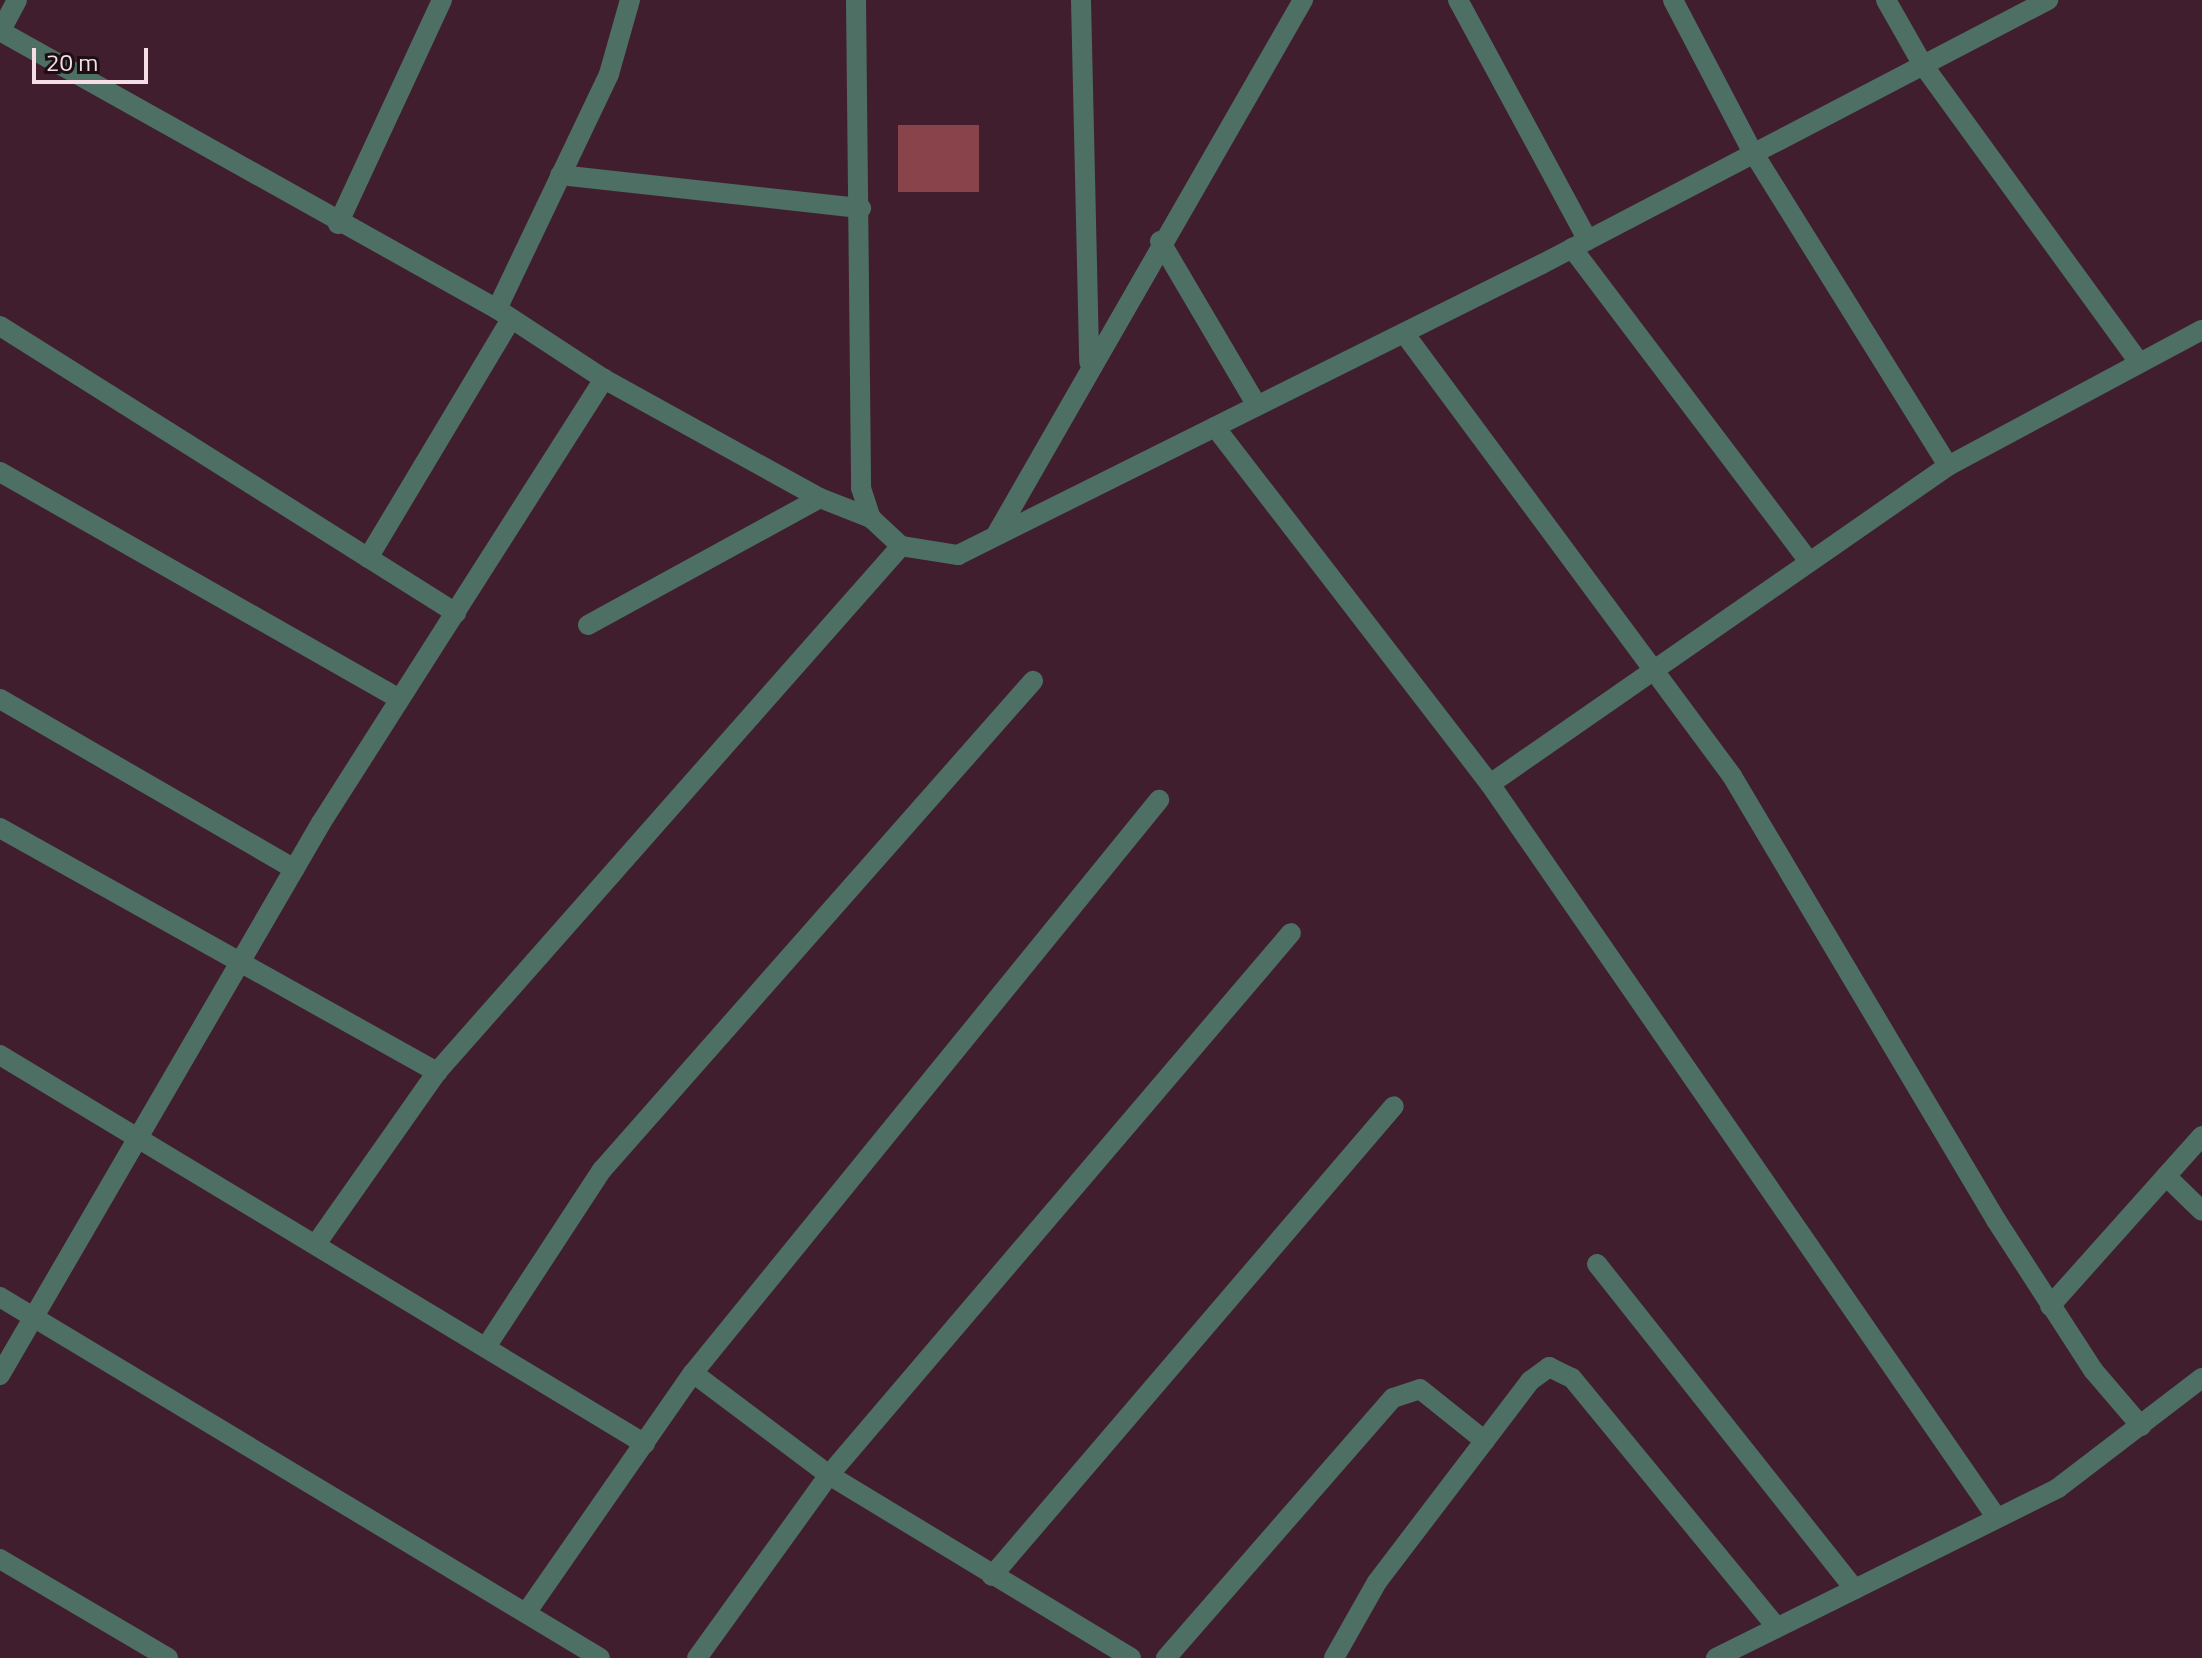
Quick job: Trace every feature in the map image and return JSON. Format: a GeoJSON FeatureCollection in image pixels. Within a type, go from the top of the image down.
{"type":"FeatureCollection","features":[{"type":"Feature","properties":{"kind":"street"},"geometry":{"type":"LineString","coordinates":[[17,0],[0,32],[338,224],[504,314],[604,379],[820,498],[871,518],[901,546],[958,555],[1580,244],[1751,149],[2048,0]]}},
{"type":"Feature","properties":{"kind":"street"},"geometry":{"type":"LineString","coordinates":[[338,224],[442,0]]}},
{"type":"Feature","properties":{"kind":"street"},"geometry":{"type":"LineString","coordinates":[[368,558],[504,314],[560,175],[609,74],[630,0]]}},
{"type":"Feature","properties":{"kind":"street"},"geometry":{"type":"LineString","coordinates":[[856,0],[861,208],[861,488],[871,518]]}},
{"type":"Feature","properties":{"kind":"street"},"geometry":{"type":"LineString","coordinates":[[1081,0],[1089,362]]}},
{"type":"Feature","properties":{"kind":"street"},"geometry":{"type":"LineString","coordinates":[[996,535],[1089,362],[1303,0]]}},
{"type":"Feature","properties":{"kind":"street"},"geometry":{"type":"LineString","coordinates":[[1458,0],[1580,244],[1809,561]]}},
{"type":"Feature","properties":{"kind":"street"},"geometry":{"type":"LineString","coordinates":[[1673,0],[1751,149],[1948,466]]}},
{"type":"Feature","properties":{"kind":"street"},"geometry":{"type":"LineString","coordinates":[[1886,0],[1923,65],[2139,362]]}},
{"type":"Feature","properties":{"kind":"street"},"geometry":{"type":"LineString","coordinates":[[560,175],[861,208]]}},
{"type":"Feature","properties":{"kind":"street"},"geometry":{"type":"LineString","coordinates":[[1160,241],[1257,406]]}},
{"type":"Feature","properties":{"kind":"street"},"geometry":{"type":"LineString","coordinates":[[0,326],[456,613]]}},
{"type":"Feature","properties":{"kind":"street"},"geometry":{"type":"LineString","coordinates":[[1490,784],[1948,466],[2202,330]]}},
{"type":"Feature","properties":{"kind":"street"},"geometry":{"type":"LineString","coordinates":[[1404,333],[1797,878],[2050,1306],[2141,1426]]}},
{"type":"Feature","properties":{"kind":"street"},"geometry":{"type":"LineString","coordinates":[[0,1375],[143,1135],[294,869],[398,698],[456,613],[604,379]]}},
{"type":"Feature","properties":{"kind":"street"},"geometry":{"type":"LineString","coordinates":[[1215,427],[1490,784],[1997,1518]]}},
{"type":"Feature","properties":{"kind":"street"},"geometry":{"type":"LineString","coordinates":[[0,472],[398,698]]}},
{"type":"Feature","properties":{"kind":"street"},"geometry":{"type":"LineString","coordinates":[[588,625],[820,498]]}},
{"type":"Feature","properties":{"kind":"street"},"geometry":{"type":"LineString","coordinates":[[316,1244],[437,1072],[901,546]]}},
{"type":"Feature","properties":{"kind":"street"},"geometry":{"type":"LineString","coordinates":[[486,1347],[602,1170],[1033,681]]}},
{"type":"Feature","properties":{"kind":"street"},"geometry":{"type":"LineString","coordinates":[[0,699],[294,869]]}},
{"type":"Feature","properties":{"kind":"street"},"geometry":{"type":"LineString","coordinates":[[526,1613],[693,1373],[1159,800]]}},
{"type":"Feature","properties":{"kind":"street"},"geometry":{"type":"LineString","coordinates":[[0,828],[239,968],[437,1072]]}},
{"type":"Feature","properties":{"kind":"street"},"geometry":{"type":"LineString","coordinates":[[697,1658],[829,1475],[1291,933]]}},
{"type":"Feature","properties":{"kind":"street"},"geometry":{"type":"LineString","coordinates":[[0,1055],[143,1135],[645,1444]]}},
{"type":"Feature","properties":{"kind":"street"},"geometry":{"type":"LineString","coordinates":[[992,1576],[1394,1106]]}},
{"type":"Feature","properties":{"kind":"street"},"geometry":{"type":"LineString","coordinates":[[2050,1306],[2202,1136]]}},
{"type":"Feature","properties":{"kind":"street"},"geometry":{"type":"LineString","coordinates":[[2166,1176],[2202,1211]]}},
{"type":"Feature","properties":{"kind":"street"},"geometry":{"type":"LineString","coordinates":[[1597,1264],[1855,1589]]}},
{"type":"Feature","properties":{"kind":"street"},"geometry":{"type":"LineString","coordinates":[[0,1297],[600,1658]]}},
{"type":"Feature","properties":{"kind":"street"},"geometry":{"type":"LineString","coordinates":[[1334,1658],[1377,1582],[1530,1381],[1558,1368],[1777,1628]]}},
{"type":"Feature","properties":{"kind":"street"},"geometry":{"type":"LineString","coordinates":[[693,1373],[829,1475],[1131,1658]]}},
{"type":"Feature","properties":{"kind":"street"},"geometry":{"type":"LineString","coordinates":[[1716,1658],[2058,1488],[2202,1378]]}},
{"type":"Feature","properties":{"kind":"street"},"geometry":{"type":"LineString","coordinates":[[1166,1658],[1393,1398],[1420,1389],[1485,1441]]}},
{"type":"Feature","properties":{"kind":"street"},"geometry":{"type":"LineString","coordinates":[[0,1559],[168,1658]]}},
{"type":"Feature","properties":{"kind":"building"},"geometry":{"type":"Polygon","coordinates":[[[898,125],[979,125],[979,192],[898,192],[898,125]]]}}]}
